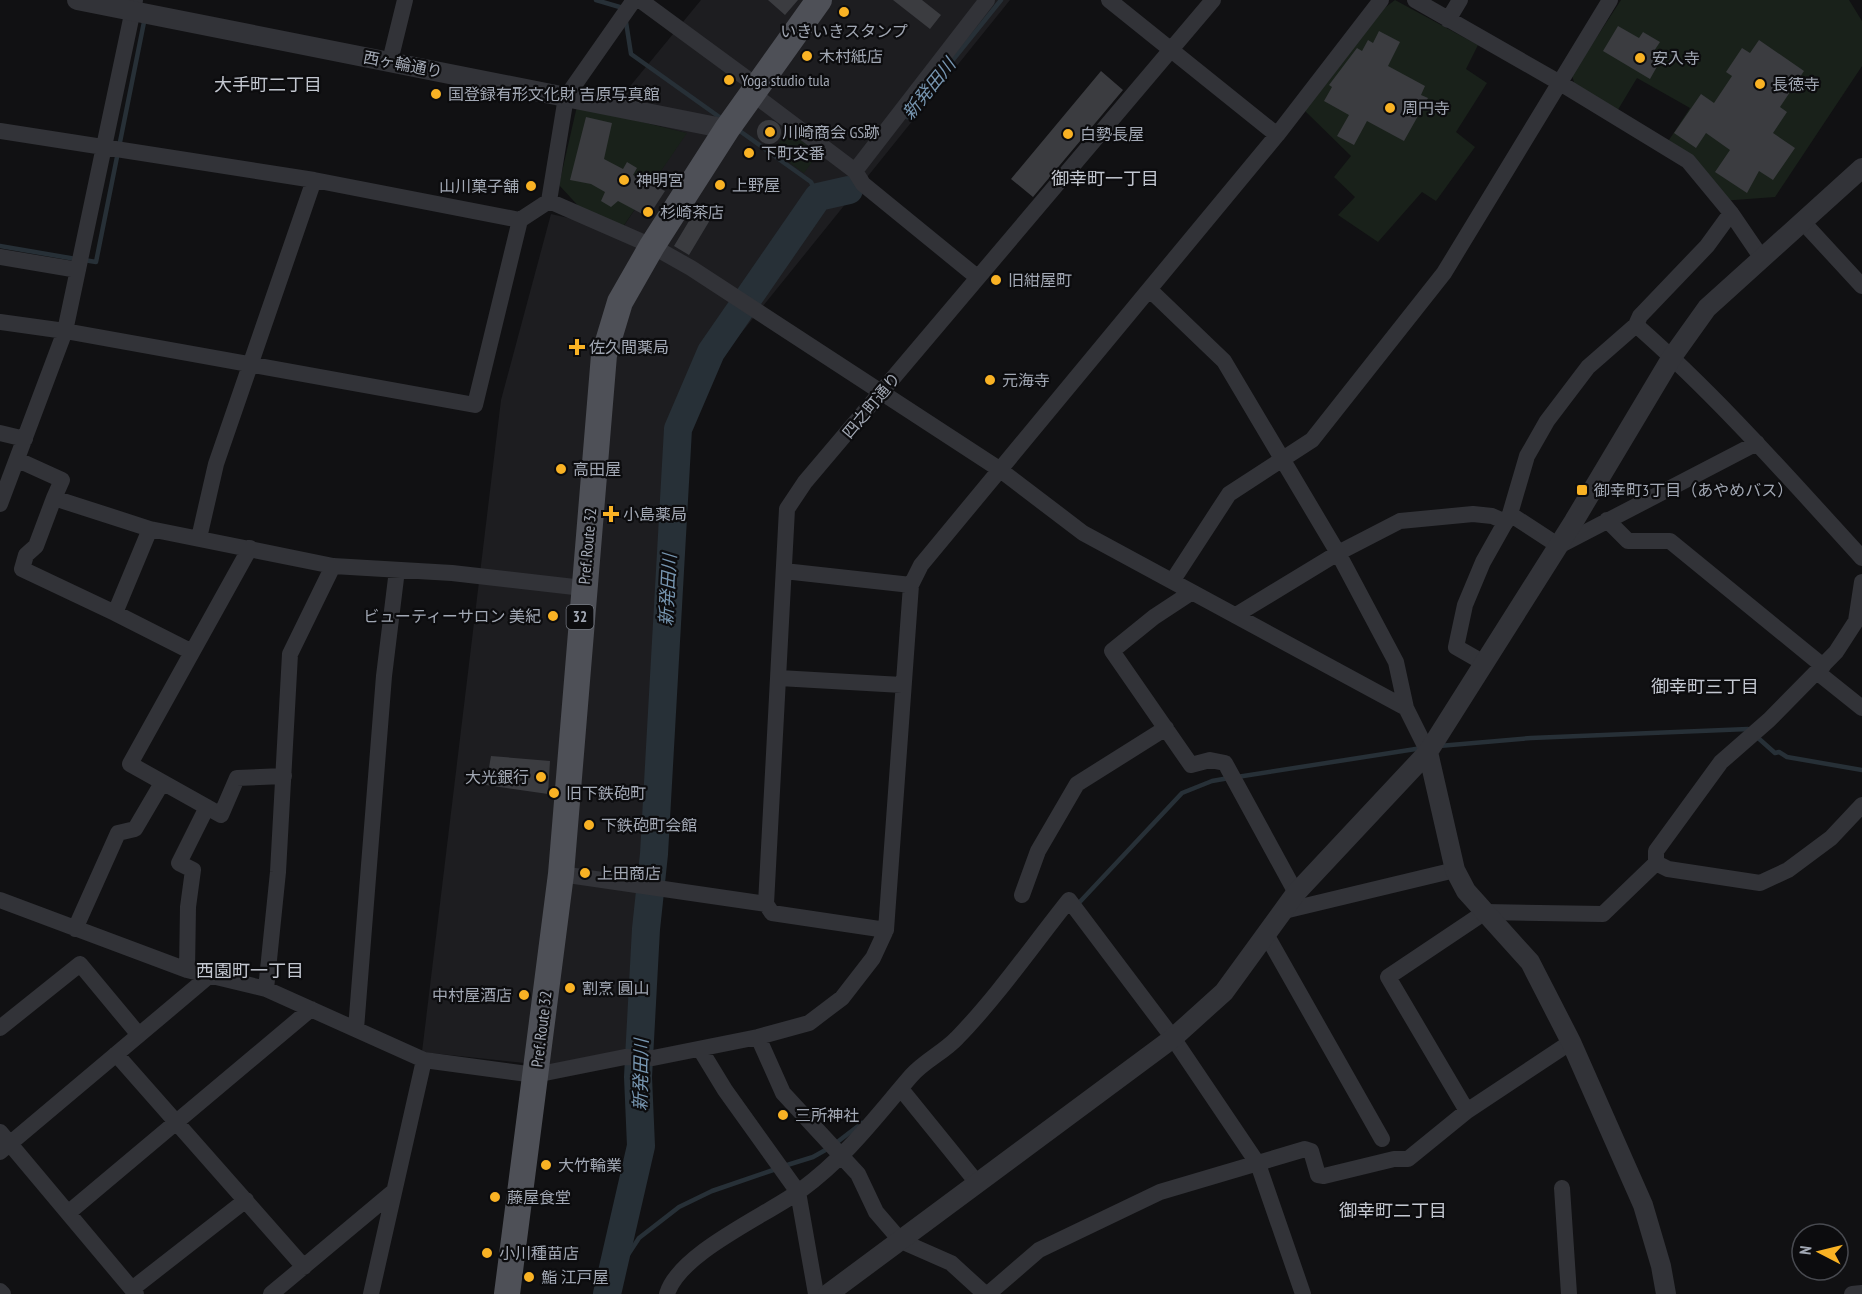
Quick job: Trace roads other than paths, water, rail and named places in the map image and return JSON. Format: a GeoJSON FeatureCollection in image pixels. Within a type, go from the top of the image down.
{"type":"FeatureCollection","features":[{"type":"Feature","properties":{"kind":"main road","name":"Pref. Route 32"},"geometry":{"type":"LineString","coordinates":[[507,1294],[561,874],[604,355],[620,302],[652,246],[728,129],[819,0]]}},
{"type":"Feature","properties":{"kind":"street","name":"西ヶ輪通り"},"geometry":{"type":"LineString","coordinates":[[77,0],[134,5],[390,62],[728,129]]}},
{"type":"Feature","properties":{"kind":"street"},"geometry":{"type":"LineString","coordinates":[[390,62],[405,0]]}},
{"type":"Feature","properties":{"kind":"street"},"geometry":{"type":"LineString","coordinates":[[0,322],[65,331],[475,405],[520,220],[549,201],[566,97],[634,0]]}},
{"type":"Feature","properties":{"kind":"street"},"geometry":{"type":"LineString","coordinates":[[640,0],[755,90],[977,278]]}},
{"type":"Feature","properties":{"kind":"street"},"geometry":{"type":"LineString","coordinates":[[859,177],[987,0]]}},
{"type":"Feature","properties":{"kind":"street"},"geometry":{"type":"LineString","coordinates":[[1108,0],[1173,49],[1277,135]]}},
{"type":"Feature","properties":{"kind":"street","name":"四之町通り"},"geometry":{"type":"LineString","coordinates":[[766,904],[787,509],[805,482],[1213,0]]}},
{"type":"Feature","properties":{"kind":"street"},"geometry":{"type":"LineString","coordinates":[[0,900],[187,970],[266,989],[424,1060],[535,1075],[625,1057],[653,1058],[758,1037],[809,1023],[842,998],[873,958],[886,930],[911,585],[921,565],[1277,135],[1381,0]]}},
{"type":"Feature","properties":{"kind":"street"},"geometry":{"type":"LineString","coordinates":[[1415,0],[1560,83],[1688,161],[1731,213],[1761,257]]}},
{"type":"Feature","properties":{"kind":"street"},"geometry":{"type":"LineString","coordinates":[[1448,20],[1460,0]]}},
{"type":"Feature","properties":{"kind":"street"},"geometry":{"type":"LineString","coordinates":[[1173,580],[1228,495],[1312,440],[1444,273],[1610,0]]}},
{"type":"Feature","properties":{"kind":"street"},"geometry":{"type":"LineString","coordinates":[[0,504],[65,331],[134,5]]}},
{"type":"Feature","properties":{"kind":"street"},"geometry":{"type":"LineString","coordinates":[[0,131],[314,180],[520,220]]}},
{"type":"Feature","properties":{"kind":"street"},"geometry":{"type":"LineString","coordinates":[[828,1294],[1173,1038],[1224,992],[1267,936],[1296,893],[1428,752],[1558,546],[1672,357],[1707,308],[1862,168]]}},
{"type":"Feature","properties":{"kind":"street"},"geometry":{"type":"LineString","coordinates":[[199,538],[216,464],[314,180]]}},
{"type":"Feature","properties":{"kind":"street"},"geometry":{"type":"LineString","coordinates":[[549,201],[652,246],[999,469],[1083,533],[1406,708]]}},
{"type":"Feature","properties":{"kind":"street"},"geometry":{"type":"LineString","coordinates":[[1484,663],[1456,647],[1465,605],[1483,562],[1508,518],[1527,456],[1547,421],[1588,367],[1636,326],[1640,316],[1707,246],[1731,213]]}},
{"type":"Feature","properties":{"kind":"street"},"geometry":{"type":"LineString","coordinates":[[1802,222],[1862,286]]}},
{"type":"Feature","properties":{"kind":"street"},"geometry":{"type":"LineString","coordinates":[[0,257],[78,270]]}},
{"type":"Feature","properties":{"kind":"street"},"geometry":{"type":"LineString","coordinates":[[1150,290],[1224,361],[1338,553],[1396,662],[1406,708],[1428,752],[1455,870],[1466,891],[1530,962],[1571,1042],[1643,1205],[1661,1266],[1666,1294]]}},
{"type":"Feature","properties":{"kind":"street"},"geometry":{"type":"LineString","coordinates":[[1636,326],[1672,357],[1757,442],[1862,558]]}},
{"type":"Feature","properties":{"kind":"street"},"geometry":{"type":"LineString","coordinates":[[0,433],[25,439]]}},
{"type":"Feature","properties":{"kind":"street"},"geometry":{"type":"LineString","coordinates":[[1558,546],[1757,442]]}},
{"type":"Feature","properties":{"kind":"street"},"geometry":{"type":"LineString","coordinates":[[18,460],[62,480],[36,546],[26,555],[22,569],[192,652]]}},
{"type":"Feature","properties":{"kind":"street"},"geometry":{"type":"LineString","coordinates":[[54,498],[150,529],[333,566],[452,573],[583,588]]}},
{"type":"Feature","properties":{"kind":"street"},"geometry":{"type":"LineString","coordinates":[[1236,615],[1338,553],[1400,521],[1473,514],[1508,518],[1558,546]]}},
{"type":"Feature","properties":{"kind":"street"},"geometry":{"type":"LineString","coordinates":[[1607,520],[1628,541],[1670,541],[1820,669],[1862,708]]}},
{"type":"Feature","properties":{"kind":"street"},"geometry":{"type":"LineString","coordinates":[[115,613],[150,529]]}},
{"type":"Feature","properties":{"kind":"street"},"geometry":{"type":"LineString","coordinates":[[250,548],[130,764],[221,815],[237,778],[284,776]]}},
{"type":"Feature","properties":{"kind":"street"},"geometry":{"type":"LineString","coordinates":[[266,989],[278,872],[290,654],[333,566]]}},
{"type":"Feature","properties":{"kind":"street"},"geometry":{"type":"LineString","coordinates":[[356,1029],[384,676],[398,570]]}},
{"type":"Feature","properties":{"kind":"street"},"geometry":{"type":"LineString","coordinates":[[784,571],[911,585]]}},
{"type":"Feature","properties":{"kind":"street"},"geometry":{"type":"LineString","coordinates":[[1467,1111],[1388,977],[1485,912],[1603,914],[1656,863],[1656,851],[1721,762],[1836,652],[1856,621],[1862,582]]}},
{"type":"Feature","properties":{"kind":"street"},"geometry":{"type":"LineString","coordinates":[[1192,592],[1154,617],[1112,651],[1191,765],[1210,760],[1225,763],[1296,893]]}},
{"type":"Feature","properties":{"kind":"street"},"geometry":{"type":"LineString","coordinates":[[779,678],[902,685]]}},
{"type":"Feature","properties":{"kind":"street"},"geometry":{"type":"LineString","coordinates":[[1022,895],[1038,851],[1077,784],[1166,728]]}},
{"type":"Feature","properties":{"kind":"street"},"geometry":{"type":"LineString","coordinates":[[75,928],[118,833],[135,829],[162,783]]}},
{"type":"Feature","properties":{"kind":"street"},"geometry":{"type":"LineString","coordinates":[[1656,863],[1668,869],[1760,883],[1788,870],[1831,838],[1862,805]]}},
{"type":"Feature","properties":{"kind":"street"},"geometry":{"type":"LineString","coordinates":[[187,970],[188,907],[193,870],[179,863],[207,807]]}},
{"type":"Feature","properties":{"kind":"street"},"geometry":{"type":"LineString","coordinates":[[1284,911],[1455,870]]}},
{"type":"Feature","properties":{"kind":"street"},"geometry":{"type":"LineString","coordinates":[[561,874],[635,887],[766,904],[772,913],[886,930]]}},
{"type":"Feature","properties":{"kind":"street"},"geometry":{"type":"LineString","coordinates":[[667,1294],[670,1282],[715,1242],[798,1192],[843,1155],[913,1073],[956,1039],[1069,900],[1173,1038],[1258,1164],[1303,1294]]}},
{"type":"Feature","properties":{"kind":"street"},"geometry":{"type":"LineString","coordinates":[[1267,936],[1382,1139]]}},
{"type":"Feature","properties":{"kind":"street"},"geometry":{"type":"LineString","coordinates":[[0,1028],[80,964],[139,1035]]}},
{"type":"Feature","properties":{"kind":"street"},"geometry":{"type":"LineString","coordinates":[[209,976],[116,1054],[3,1143],[68,1213],[134,1291],[246,1200]]}},
{"type":"Feature","properties":{"kind":"street"},"geometry":{"type":"LineString","coordinates":[[68,1213],[310,1009]]}},
{"type":"Feature","properties":{"kind":"street"},"geometry":{"type":"LineString","coordinates":[[758,1037],[783,1093],[843,1155],[858,1174],[876,1212],[901,1241],[951,1263],[987,1294],[1039,1250],[1160,1192],[1305,1149],[1311,1151],[1318,1175],[1324,1176],[1394,1159],[1408,1159],[1467,1111],[1571,1042]]}},
{"type":"Feature","properties":{"kind":"street"},"geometry":{"type":"LineString","coordinates":[[700,1048],[725,1090],[798,1192],[816,1294]]}},
{"type":"Feature","properties":{"kind":"street"},"geometry":{"type":"LineString","coordinates":[[116,1054],[303,1267]]}},
{"type":"Feature","properties":{"kind":"street"},"geometry":{"type":"LineString","coordinates":[[371,1294],[424,1060]]}},
{"type":"Feature","properties":{"kind":"street"},"geometry":{"type":"LineString","coordinates":[[901,1089],[978,1184]]}},
{"type":"Feature","properties":{"kind":"street"},"geometry":{"type":"LineString","coordinates":[[1562,1188],[1569,1294]]}},
{"type":"Feature","properties":{"kind":"street"},"geometry":{"type":"LineString","coordinates":[[271,1294],[393,1191]]}},
{"type":"Feature","properties":{"kind":"street"},"geometry":{"type":"LineString","coordinates":[[1852,1294],[1862,1293]]}},
{"type":"Feature","properties":{"kind":"waterway"},"geometry":{"type":"LineString","coordinates":[[596,0],[623,8]]}},
{"type":"Feature","properties":{"kind":"waterway","name":"新発田川"},"geometry":{"type":"LineString","coordinates":[[907,117],[1001,0]]}},
{"type":"Feature","properties":{"kind":"waterway"},"geometry":{"type":"LineString","coordinates":[[84,260],[96,262],[145,17]]}},
{"type":"Feature","properties":{"kind":"waterway"},"geometry":{"type":"LineString","coordinates":[[626,22],[631,54],[725,121]]}},
{"type":"Feature","properties":{"kind":"waterway"},"geometry":{"type":"LineString","coordinates":[[737,129],[811,182],[818,197]]}},
{"type":"Feature","properties":{"kind":"waterway","name":"新発田川"},"geometry":{"type":"LineString","coordinates":[[849,190],[856,180]]}},
{"type":"Feature","properties":{"kind":"waterway","name":"新発田川"},"geometry":{"type":"LineString","coordinates":[[607,1294],[641,1146],[638,1077],[646,929],[654,854],[678,429],[711,352],[818,197],[849,190]]}},
{"type":"Feature","properties":{"kind":"waterway"},"geometry":{"type":"LineString","coordinates":[[0,246],[76,259]]}},
{"type":"Feature","properties":{"kind":"waterway"},"geometry":{"type":"LineString","coordinates":[[1439,746],[1531,738],[1748,729],[1750,731]]}},
{"type":"Feature","properties":{"kind":"waterway"},"geometry":{"type":"LineString","coordinates":[[1757,737],[1775,753],[1779,752],[1787,757],[1862,770]]}},
{"type":"Feature","properties":{"kind":"waterway"},"geometry":{"type":"LineString","coordinates":[[1237,777],[1422,748]]}},
{"type":"Feature","properties":{"kind":"waterway"},"geometry":{"type":"LineString","coordinates":[[1076,906],[1182,793],[1212,781],[1229,778]]}},
{"type":"Feature","properties":{"kind":"waterway"},"geometry":{"type":"LineString","coordinates":[[836,1143],[862,1123]]}},
{"type":"Feature","properties":{"kind":"waterway"},"geometry":{"type":"LineString","coordinates":[[784,1166],[813,1157],[829,1148]]}},
{"type":"Feature","properties":{"kind":"waterway"},"geometry":{"type":"LineString","coordinates":[[612,1279],[639,1238],[679,1207],[712,1191],[776,1169]]}},
{"type":"Feature","properties":{"kind":"place","name":"いきいきスタンプ"},"geometry":{"type":"Point","coordinates":[844,12]}},
{"type":"Feature","properties":{"kind":"place","name":"木村紙店"},"geometry":{"type":"Point","coordinates":[807,56]}},
{"type":"Feature","properties":{"kind":"place","name":"安入寺"},"geometry":{"type":"Point","coordinates":[1640,58]}},
{"type":"Feature","properties":{"kind":"place","name":"Yoga studio tula"},"geometry":{"type":"Point","coordinates":[729,80]}},
{"type":"Feature","properties":{"kind":"place","name":"長徳寺"},"geometry":{"type":"Point","coordinates":[1760,84]}},
{"type":"Feature","properties":{"kind":"place","name":"国登録有形文化財 吉原写真館"},"geometry":{"type":"Point","coordinates":[436,94]}},
{"type":"Feature","properties":{"kind":"place","name":"周円寺"},"geometry":{"type":"Point","coordinates":[1390,108]}},
{"type":"Feature","properties":{"kind":"place","name":"川崎商会 GS跡"},"geometry":{"type":"Point","coordinates":[770,132]}},
{"type":"Feature","properties":{"kind":"place","name":"白勢長屋"},"geometry":{"type":"Point","coordinates":[1068,134]}},
{"type":"Feature","properties":{"kind":"place","name":"下町交番"},"geometry":{"type":"Point","coordinates":[749,153]}},
{"type":"Feature","properties":{"kind":"place","name":"神明宮"},"geometry":{"type":"Point","coordinates":[624,180]}},
{"type":"Feature","properties":{"kind":"place","name":"上野屋"},"geometry":{"type":"Point","coordinates":[720,185]}},
{"type":"Feature","properties":{"kind":"place","name":"山川菓子舗"},"geometry":{"type":"Point","coordinates":[531,186]}},
{"type":"Feature","properties":{"kind":"place","name":"杉崎茶店"},"geometry":{"type":"Point","coordinates":[648,212]}},
{"type":"Feature","properties":{"kind":"place","name":"旧紺屋町"},"geometry":{"type":"Point","coordinates":[996,280]}},
{"type":"Feature","properties":{"kind":"place","name":"佐久間薬局"},"geometry":{"type":"Point","coordinates":[577,347]}},
{"type":"Feature","properties":{"kind":"place","name":"元海寺"},"geometry":{"type":"Point","coordinates":[990,380]}},
{"type":"Feature","properties":{"kind":"place","name":"高田屋"},"geometry":{"type":"Point","coordinates":[561,469]}},
{"type":"Feature","properties":{"kind":"place","name":"御幸町3丁目（あやめバス）"},"geometry":{"type":"Point","coordinates":[1582,490]}},
{"type":"Feature","properties":{"kind":"place","name":"小島薬局"},"geometry":{"type":"Point","coordinates":[611,514]}},
{"type":"Feature","properties":{"kind":"place","name":"ビューティーサロン 美紀"},"geometry":{"type":"Point","coordinates":[553,616]}},
{"type":"Feature","properties":{"kind":"place","name":"大光銀行"},"geometry":{"type":"Point","coordinates":[541,777]}},
{"type":"Feature","properties":{"kind":"place","name":"旧下鉄砲町"},"geometry":{"type":"Point","coordinates":[554,793]}},
{"type":"Feature","properties":{"kind":"place","name":"下鉄砲町会館"},"geometry":{"type":"Point","coordinates":[589,825]}},
{"type":"Feature","properties":{"kind":"place","name":"上田商店"},"geometry":{"type":"Point","coordinates":[585,873]}},
{"type":"Feature","properties":{"kind":"place","name":"割烹 圓山"},"geometry":{"type":"Point","coordinates":[570,988]}},
{"type":"Feature","properties":{"kind":"place","name":"中村屋酒店"},"geometry":{"type":"Point","coordinates":[524,995]}},
{"type":"Feature","properties":{"kind":"place","name":"三所神社"},"geometry":{"type":"Point","coordinates":[783,1115]}},
{"type":"Feature","properties":{"kind":"place","name":"大竹輪業"},"geometry":{"type":"Point","coordinates":[546,1165]}},
{"type":"Feature","properties":{"kind":"place","name":"藤屋食堂"},"geometry":{"type":"Point","coordinates":[495,1197]}},
{"type":"Feature","properties":{"kind":"place","name":"小川種苗店"},"geometry":{"type":"Point","coordinates":[487,1253]}},
{"type":"Feature","properties":{"kind":"place","name":"鮨 江戸屋"},"geometry":{"type":"Point","coordinates":[529,1277]}},
{"type":"Feature","properties":{"kind":"district","name":"大手町二丁目"},"geometry":{"type":"Point","coordinates":[268,85]}},
{"type":"Feature","properties":{"kind":"district","name":"御幸町一丁目"},"geometry":{"type":"Point","coordinates":[1105,179]}},
{"type":"Feature","properties":{"kind":"district","name":"御幸町三丁目"},"geometry":{"type":"Point","coordinates":[1705,687]}},
{"type":"Feature","properties":{"kind":"district","name":"西園町一丁目"},"geometry":{"type":"Point","coordinates":[250,971]}},
{"type":"Feature","properties":{"kind":"district","name":"御幸町二丁目"},"geometry":{"type":"Point","coordinates":[1393,1211]}}]}
